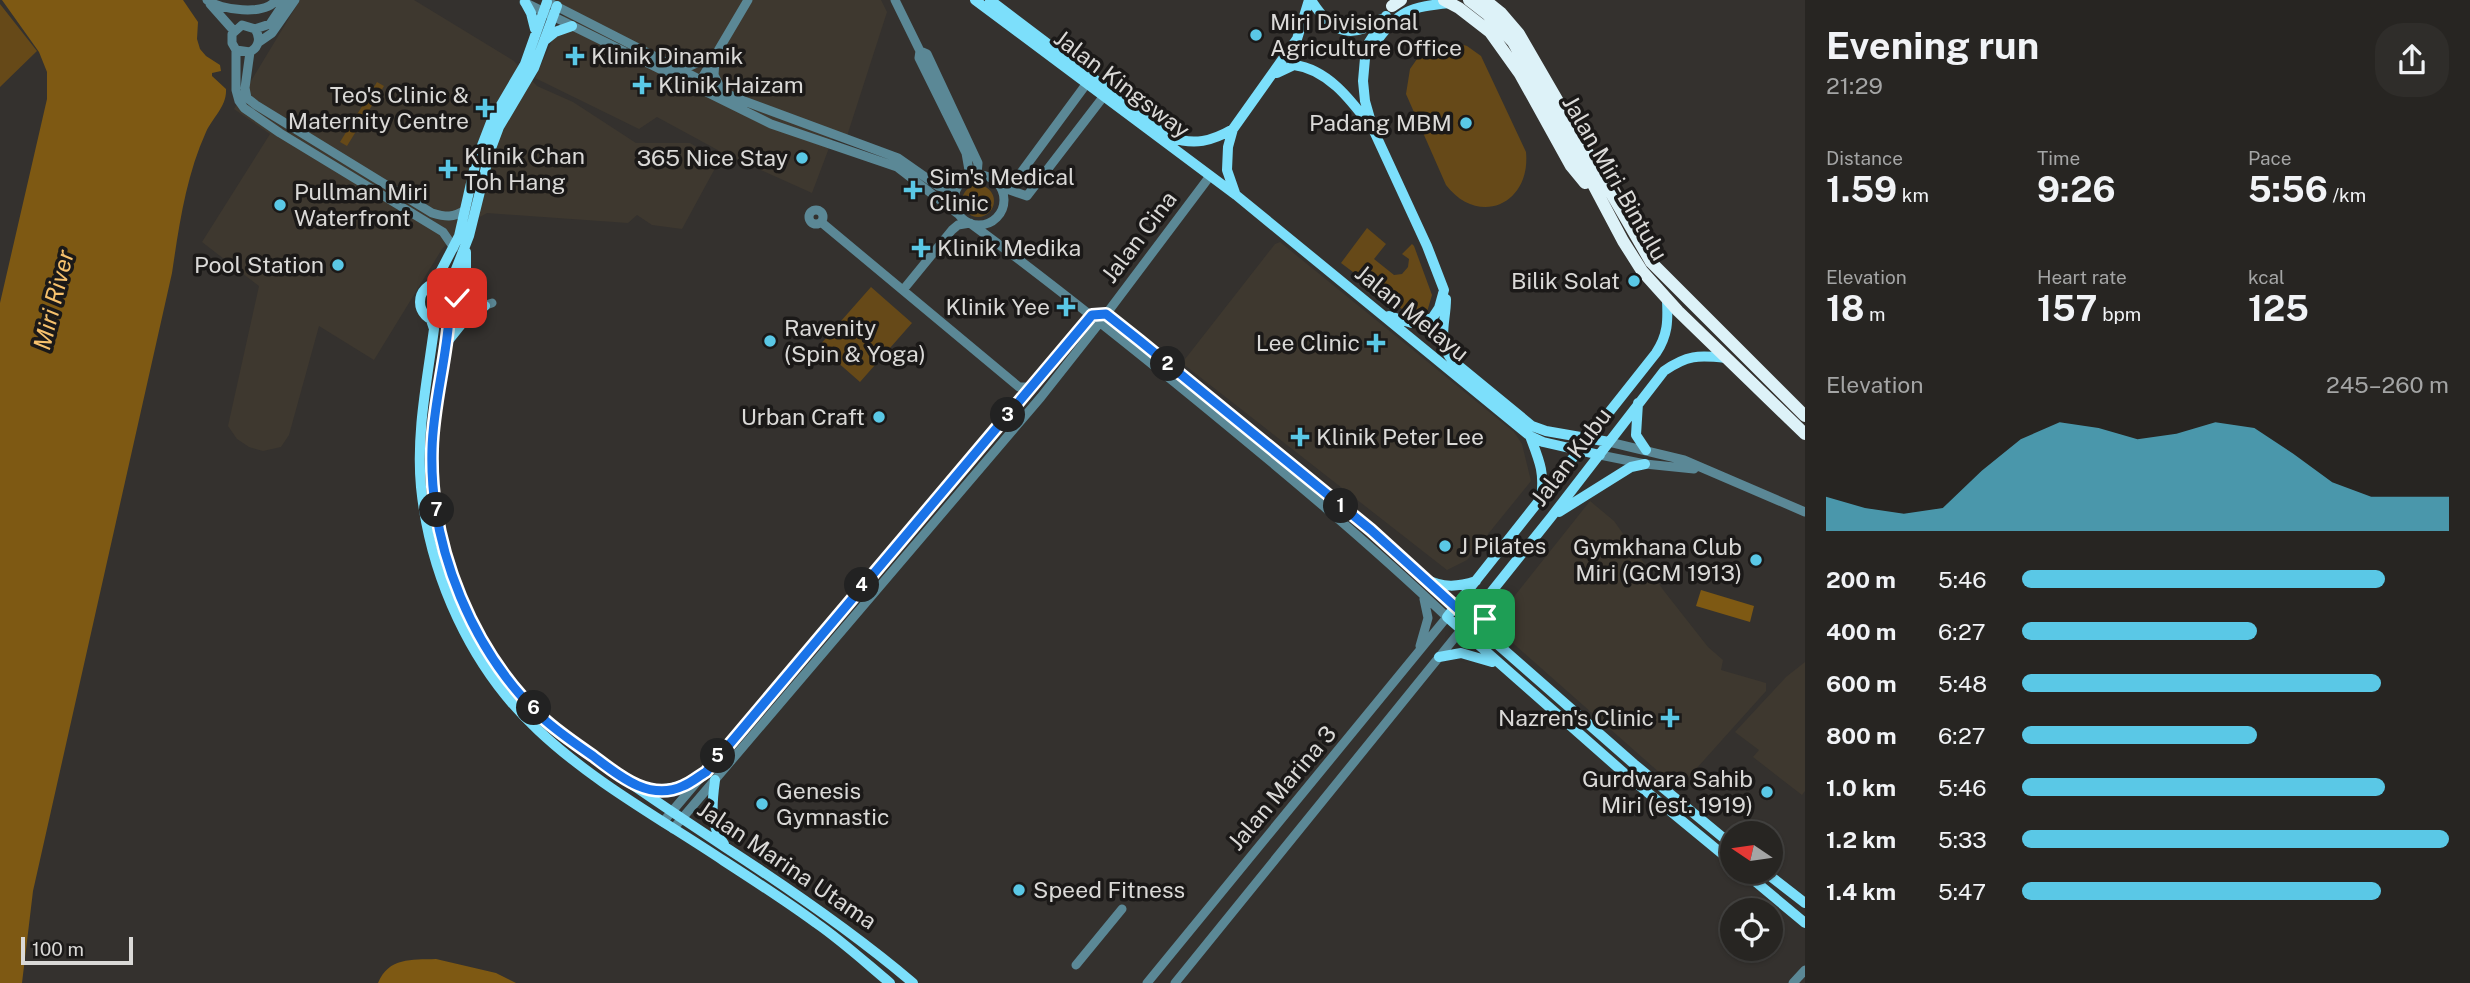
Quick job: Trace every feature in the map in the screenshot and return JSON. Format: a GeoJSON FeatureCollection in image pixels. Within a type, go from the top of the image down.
{"type":"FeatureCollection","features":[{"type":"Feature","properties":{"kind":"highway"},"geometry":{"type":"LineString","coordinates":[[1469,0],[1497,17]]}},
{"type":"Feature","properties":{"kind":"highway"},"geometry":{"type":"LineString","coordinates":[[1485,0],[1497,17]]}},
{"type":"Feature","properties":{"kind":"highway"},"geometry":{"type":"LineString","coordinates":[[1493,0],[1497,17]]}},
{"type":"Feature","properties":{"kind":"highway"},"geometry":{"type":"LineString","coordinates":[[1447,2],[1460,8],[1490,32],[1520,74],[1571,166],[1601,203]]}},
{"type":"Feature","properties":{"kind":"highway","name":"Jalan Miri-Bintulu"},"geometry":{"type":"LineString","coordinates":[[1497,17],[1642,271],[1667,300],[1805,434]]}},
{"type":"Feature","properties":{"kind":"highway","name":"Jalan Miri-Bintulu"},"geometry":{"type":"LineString","coordinates":[[1497,17],[1519,34],[1651,262],[1805,416]]}},
{"type":"Feature","properties":{"kind":"highway"},"geometry":{"type":"LineString","coordinates":[[1763,395],[1773,385]]}},
{"type":"Feature","properties":{"kind":"main road","name":"Jalan Kingsway"},"geometry":{"type":"LineString","coordinates":[[975,0],[1089,80]]}},
{"type":"Feature","properties":{"kind":"main road","name":"Jalan Kingsway"},"geometry":{"type":"LineString","coordinates":[[990,0],[1210,176]]}},
{"type":"Feature","properties":{"kind":"main road"},"geometry":{"type":"LineString","coordinates":[[1310,0],[1322,18],[1342,30],[1354,31],[1372,26],[1393,6]]}},
{"type":"Feature","properties":{"kind":"main road"},"geometry":{"type":"LineString","coordinates":[[1236,195],[1227,170],[1228,147],[1233,129],[1297,39],[1310,0]]}},
{"type":"Feature","properties":{"kind":"main road"},"geometry":{"type":"LineString","coordinates":[[523,1],[540,38]]}},
{"type":"Feature","properties":{"kind":"main road"},"geometry":{"type":"LineString","coordinates":[[1363,71],[1376,43],[1400,15],[1415,7],[1447,2]]}},
{"type":"Feature","properties":{"kind":"main road"},"geometry":{"type":"LineString","coordinates":[[1380,313],[1400,320],[1423,322],[1433,317],[1439,308],[1444,290],[1427,246],[1373,129],[1365,101],[1363,71],[1366,47],[1393,6]]}},
{"type":"Feature","properties":{"kind":"main road"},"geometry":{"type":"LineString","coordinates":[[448,341],[481,303],[466,283],[464,258],[469,236],[490,151],[499,127],[528,79],[549,7]]}},
{"type":"Feature","properties":{"kind":"main road"},"geometry":{"type":"LineString","coordinates":[[434,284],[449,287],[457,298],[452,314],[437,321],[431,320],[422,312],[420,300],[424,290],[434,284],[459,236],[481,136],[540,38],[572,26]]}},
{"type":"Feature","properties":{"kind":"main road"},"geometry":{"type":"LineString","coordinates":[[1272,76],[1294,65],[1311,69],[1337,87],[1373,129]]}},
{"type":"Feature","properties":{"kind":"main road","name":"Jalan Kingsway"},"geometry":{"type":"LineString","coordinates":[[1106,93],[1171,137],[1189,143],[1205,142],[1233,129]]}},
{"type":"Feature","properties":{"kind":"main road","name":"Jalan Melayu"},"geometry":{"type":"LineString","coordinates":[[1210,176],[1530,436],[1544,442],[1600,455]]}},
{"type":"Feature","properties":{"kind":"main road"},"geometry":{"type":"LineString","coordinates":[[449,287],[469,236]]}},
{"type":"Feature","properties":{"kind":"main road","name":"Jalan Melayu"},"geometry":{"type":"LineString","coordinates":[[1444,290],[1446,309],[1442,327],[1443,344],[1453,361],[1532,426],[1609,442]]}},
{"type":"Feature","properties":{"kind":"main road","name":"Jalan Kubu"},"geometry":{"type":"LineString","coordinates":[[1447,617],[1664,340],[1667,330],[1667,300]]}},
{"type":"Feature","properties":{"kind":"main road","name":"Jalan Marina Utama"},"geometry":{"type":"LineString","coordinates":[[452,314],[434,425],[433,485],[439,528],[458,591],[486,645],[525,698],[561,733],[632,785],[827,915],[914,983]]}},
{"type":"Feature","properties":{"kind":"main road","name":"Jalan Marina Utama"},"geometry":{"type":"LineString","coordinates":[[431,320],[434,329],[421,423],[421,485],[427,530],[435,561],[456,615],[496,682],[536,729],[566,755],[673,830],[818,924],[890,983]]}},
{"type":"Feature","properties":{"kind":"main road","name":"Jalan Kubu"},"geometry":{"type":"LineString","coordinates":[[1461,630],[1664,371],[1691,356],[1726,358]]}},
{"type":"Feature","properties":{"kind":"main road"},"geometry":{"type":"LineString","coordinates":[[1638,403],[1636,435],[1646,450]]}},
{"type":"Feature","properties":{"kind":"main road"},"geometry":{"type":"LineString","coordinates":[[1530,436],[1542,466],[1544,480],[1540,500]]}},
{"type":"Feature","properties":{"kind":"main road"},"geometry":{"type":"LineString","coordinates":[[1552,516],[1621,473],[1645,464]]}},
{"type":"Feature","properties":{"kind":"main road"},"geometry":{"type":"LineString","coordinates":[[1425,579],[1448,587],[1476,581]]}},
{"type":"Feature","properties":{"kind":"main road"},"geometry":{"type":"LineString","coordinates":[[1491,592],[1485,619],[1492,640]]}},
{"type":"Feature","properties":{"kind":"main road"},"geometry":{"type":"LineString","coordinates":[[1455,607],[1634,764],[1720,835]]}},
{"type":"Feature","properties":{"kind":"main road"},"geometry":{"type":"LineString","coordinates":[[1447,617],[1624,773],[1720,852]]}},
{"type":"Feature","properties":{"kind":"main road"},"geometry":{"type":"LineString","coordinates":[[1439,657],[1469,654],[1502,666]]}},
{"type":"Feature","properties":{"kind":"main road"},"geometry":{"type":"LineString","coordinates":[[632,785],[650,789],[671,789],[683,786],[706,772]]}},
{"type":"Feature","properties":{"kind":"main road"},"geometry":{"type":"LineString","coordinates":[[715,780],[712,816],[719,837],[728,848]]}},
{"type":"Feature","properties":{"kind":"main road"},"geometry":{"type":"LineString","coordinates":[[1758,884],[1805,923]]}},
{"type":"Feature","properties":{"kind":"main road"},"geometry":{"type":"LineString","coordinates":[[1780,884],[1805,903]]}},
{"type":"Feature","properties":{"kind":"street"},"geometry":{"type":"LineString","coordinates":[[208,1],[260,10],[272,5],[276,0]]}},
{"type":"Feature","properties":{"kind":"street"},"geometry":{"type":"LineString","coordinates":[[286,0],[272,33],[250,52],[245,88],[247,97],[432,214],[455,216],[465,210]]}},
{"type":"Feature","properties":{"kind":"street"},"geometry":{"type":"LineString","coordinates":[[234,31],[246,25],[255,29],[270,24],[295,0]]}},
{"type":"Feature","properties":{"kind":"street"},"geometry":{"type":"LineString","coordinates":[[698,84],[748,0]]}},
{"type":"Feature","properties":{"kind":"street"},"geometry":{"type":"LineString","coordinates":[[895,0],[920,51],[927,54],[978,163],[973,176],[956,190],[954,198],[958,214]]}},
{"type":"Feature","properties":{"kind":"street"},"geometry":{"type":"LineString","coordinates":[[208,1],[234,31]]}},
{"type":"Feature","properties":{"kind":"street"},"geometry":{"type":"LineString","coordinates":[[523,1],[549,7],[671,66],[698,84],[898,158],[938,186],[956,190]]}},
{"type":"Feature","properties":{"kind":"street"},"geometry":{"type":"LineString","coordinates":[[549,7],[572,26],[698,84],[771,124],[889,164],[1092,315],[1103,318],[1304,474],[1455,607]]}},
{"type":"Feature","properties":{"kind":"street"},"geometry":{"type":"LineString","coordinates":[[255,29],[259,42]]}},
{"type":"Feature","properties":{"kind":"street"},"geometry":{"type":"LineString","coordinates":[[234,31],[232,43],[236,50],[236,90],[244,108],[280,133],[443,232],[454,248]]}},
{"type":"Feature","properties":{"kind":"street"},"geometry":{"type":"LineString","coordinates":[[236,50],[250,52]]}},
{"type":"Feature","properties":{"kind":"street"},"geometry":{"type":"LineString","coordinates":[[671,66],[688,66],[716,54]]}},
{"type":"Feature","properties":{"kind":"street"},"geometry":{"type":"LineString","coordinates":[[716,54],[714,75],[724,92]]}},
{"type":"Feature","properties":{"kind":"street"},"geometry":{"type":"LineString","coordinates":[[1000,186],[1020,174],[1089,80]]}},
{"type":"Feature","properties":{"kind":"street"},"geometry":{"type":"LineString","coordinates":[[973,176],[989,177],[1000,186],[1027,196],[1106,93]]}},
{"type":"Feature","properties":{"kind":"street","name":"Jalan Cina"},"geometry":{"type":"LineString","coordinates":[[673,830],[1041,397],[1210,176]]}},
{"type":"Feature","properties":{"kind":"street"},"geometry":{"type":"LineString","coordinates":[[903,290],[958,225],[985,225],[1000,214],[1004,202],[1000,186]]}},
{"type":"Feature","properties":{"kind":"street"},"geometry":{"type":"LineString","coordinates":[[821,222],[1019,387],[1031,387]]}},
{"type":"Feature","properties":{"kind":"street"},"geometry":{"type":"LineString","coordinates":[[457,298],[481,303]]}},
{"type":"Feature","properties":{"kind":"street"},"geometry":{"type":"LineString","coordinates":[[452,314],[481,303]]}},
{"type":"Feature","properties":{"kind":"street"},"geometry":{"type":"LineString","coordinates":[[663,822],[1092,315]]}},
{"type":"Feature","properties":{"kind":"street"},"geometry":{"type":"LineString","coordinates":[[1103,318],[1297,482],[1447,617]]}},
{"type":"Feature","properties":{"kind":"street"},"geometry":{"type":"LineString","coordinates":[[1609,442],[1684,460],[1805,512]]}},
{"type":"Feature","properties":{"kind":"street"},"geometry":{"type":"LineString","coordinates":[[1600,455],[1645,464],[1703,470]]}},
{"type":"Feature","properties":{"kind":"street"},"geometry":{"type":"LineString","coordinates":[[1415,657],[1424,637],[1428,618],[1423,595]]}},
{"type":"Feature","properties":{"kind":"street","name":"Jalan Marina 3"},"geometry":{"type":"LineString","coordinates":[[1147,983],[1447,617]]}},
{"type":"Feature","properties":{"kind":"street","name":"Jalan Marina 3"},"geometry":{"type":"LineString","coordinates":[[1175,983],[1461,630]]}},
{"type":"Feature","properties":{"kind":"street"},"geometry":{"type":"LineString","coordinates":[[1076,965],[1122,909]]}},
{"type":"Feature","properties":{"kind":"street"},"geometry":{"type":"LineString","coordinates":[[1793,983],[1805,970]]}},
{"type":"Feature","properties":{"kind":"shaded area"},"geometry":{"type":"Polygon","coordinates":[[[300,0],[414,0],[514,61],[537,86],[573,102],[636,143],[690,143],[719,161],[682,229],[652,225],[637,215],[628,223],[487,213],[464,226],[442,249],[374,360],[319,326],[289,435],[281,447],[263,451],[249,447],[237,439],[228,426],[259,286],[202,242],[270,134],[234,109],[300,0]]]}},
{"type":"Feature","properties":{"kind":"shaded area"},"geometry":{"type":"Polygon","coordinates":[[[552,0],[881,0],[887,12],[847,136],[835,132],[812,193],[725,154],[657,117],[639,129],[535,78],[567,8],[552,0]]]}},
{"type":"Feature","properties":{"kind":"shaded area"},"geometry":{"type":"Polygon","coordinates":[[[0,4],[37,51],[0,87],[0,4]]]}},
{"type":"Feature","properties":{"kind":"shaded area","name":"Padang MBM"},"geometry":{"type":"Polygon","coordinates":[[[1454,42],[1467,46],[1481,56],[1526,152],[1525,170],[1520,185],[1511,197],[1500,204],[1487,207],[1473,205],[1459,198],[1446,185],[1406,94],[1410,69],[1417,59],[1435,45],[1454,42]]]}},
{"type":"Feature","properties":{"kind":"shaded area"},"geometry":{"type":"Polygon","coordinates":[[[377,82],[384,86],[347,146],[340,142],[377,82]]]}},
{"type":"Feature","properties":{"kind":"shaded area"},"geometry":{"type":"Polygon","coordinates":[[[978,185],[989,190],[994,201],[989,212],[978,217],[967,212],[962,201],[967,190],[978,185]]]}},
{"type":"Feature","properties":{"kind":"shaded area"},"geometry":{"type":"Polygon","coordinates":[[[1367,228],[1386,244],[1374,259],[1394,275],[1402,274],[1408,267],[1409,259],[1402,254],[1412,244],[1414,246],[1432,295],[1427,312],[1415,315],[1406,312],[1341,263],[1367,228]]]}},
{"type":"Feature","properties":{"kind":"shaded area"},"geometry":{"type":"Polygon","coordinates":[[[1280,242],[1514,432],[1522,444],[1531,481],[1467,560],[1447,570],[1182,363],[1275,244],[1280,242]]]}},
{"type":"Feature","properties":{"kind":"shaded area"},"geometry":{"type":"Polygon","coordinates":[[[871,287],[912,323],[860,382],[819,346],[871,287]]]}},
{"type":"Feature","properties":{"kind":"shaded area"},"geometry":{"type":"Polygon","coordinates":[[[1590,501],[1614,521],[1664,591],[1708,647],[1723,660],[1721,670],[1766,683],[1766,691],[1678,789],[1506,637],[1497,618],[1590,501]]]}},
{"type":"Feature","properties":{"kind":"shaded area"},"geometry":{"type":"Polygon","coordinates":[[[1805,662],[1805,791],[1802,795],[1753,757],[1759,750],[1735,732],[1786,677],[1805,662]]]}},
{"type":"Feature","properties":{"kind":"water","name":"Miri River"},"geometry":{"type":"Polygon","coordinates":[[[2,0],[183,0],[198,22],[197,39],[200,49],[220,65],[221,71],[212,73],[212,76],[226,89],[222,106],[199,149],[184,201],[172,273],[33,891],[22,983],[0,983],[0,303],[47,99],[47,72],[39,52],[2,0]]]}},
{"type":"Feature","properties":{"kind":"water"},"geometry":{"type":"Polygon","coordinates":[[[1701,590],[1754,606],[1750,622],[1696,606],[1701,590]]]}},
{"type":"Feature","properties":{"kind":"water"},"geometry":{"type":"Polygon","coordinates":[[[436,959],[496,973],[516,983],[378,983],[388,968],[395,964],[410,960],[436,959]]]}},
{"type":"Feature","properties":{"kind":"place","name":"Miri Divisional Agriculture Office"},"geometry":{"type":"Point","coordinates":[1256,35]}},
{"type":"Feature","properties":{"kind":"place","name":"Klinik Dinamik"},"geometry":{"type":"Point","coordinates":[575,56]}},
{"type":"Feature","properties":{"kind":"place","name":"Klinik Haizam"},"geometry":{"type":"Point","coordinates":[642,85]}},
{"type":"Feature","properties":{"kind":"place","name":"Teo's Clinic & Maternity Centre"},"geometry":{"type":"Point","coordinates":[485,108]}},
{"type":"Feature","properties":{"kind":"place","name":"Padang MBM"},"geometry":{"type":"Point","coordinates":[1466,123]}},
{"type":"Feature","properties":{"kind":"place","name":"365 Nice Stay"},"geometry":{"type":"Point","coordinates":[802,158]}},
{"type":"Feature","properties":{"kind":"place","name":"Klinik Chan Toh Hang"},"geometry":{"type":"Point","coordinates":[448,169]}},
{"type":"Feature","properties":{"kind":"place","name":"Sim's Medical Clinic"},"geometry":{"type":"Point","coordinates":[913,190]}},
{"type":"Feature","properties":{"kind":"place","name":"Pullman Miri Waterfront"},"geometry":{"type":"Point","coordinates":[280,205]}},
{"type":"Feature","properties":{"kind":"place","name":"Klinik Medika"},"geometry":{"type":"Point","coordinates":[921,248]}},
{"type":"Feature","properties":{"kind":"place","name":"Pool Station"},"geometry":{"type":"Point","coordinates":[338,265]}},
{"type":"Feature","properties":{"kind":"place","name":"Bilik Solat"},"geometry":{"type":"Point","coordinates":[1634,281]}},
{"type":"Feature","properties":{"kind":"place","name":"Klinik Yee"},"geometry":{"type":"Point","coordinates":[1066,307]}},
{"type":"Feature","properties":{"kind":"place","name":"Ravenity (Spin & Yoga)"},"geometry":{"type":"Point","coordinates":[770,341]}},
{"type":"Feature","properties":{"kind":"place","name":"Lee Clinic"},"geometry":{"type":"Point","coordinates":[1376,343]}},
{"type":"Feature","properties":{"kind":"place","name":"Urban Craft"},"geometry":{"type":"Point","coordinates":[879,417]}},
{"type":"Feature","properties":{"kind":"place","name":"Klinik Peter Lee"},"geometry":{"type":"Point","coordinates":[1300,437]}},
{"type":"Feature","properties":{"kind":"place","name":"J Pilates"},"geometry":{"type":"Point","coordinates":[1445,546]}},
{"type":"Feature","properties":{"kind":"place","name":"Gymkhana Club Miri (GCM 1913)"},"geometry":{"type":"Point","coordinates":[1756,560]}},
{"type":"Feature","properties":{"kind":"place","name":"Nazren's Clinic"},"geometry":{"type":"Point","coordinates":[1670,718]}},
{"type":"Feature","properties":{"kind":"place","name":"Gurdwara Sahib Miri (est. 1919)"},"geometry":{"type":"Point","coordinates":[1767,792]}},
{"type":"Feature","properties":{"kind":"place","name":"Genesis Gymnastic"},"geometry":{"type":"Point","coordinates":[762,804]}},
{"type":"Feature","properties":{"kind":"place","name":"Speed Fitness"},"geometry":{"type":"Point","coordinates":[1019,890]}},
{"type":"Feature","properties":{"kind":"route"},"geometry":{"type":"LineString","coordinates":[[457,298],[457,307],[449,318],[432,449],[433,485],[439,528],[454,580],[486,645],[525,698],[561,733],[632,785],[650,789],[671,789],[683,786],[706,772],[1092,315],[1106,314],[1304,474],[1371,530],[1492,640],[1485,619]]}}]}
